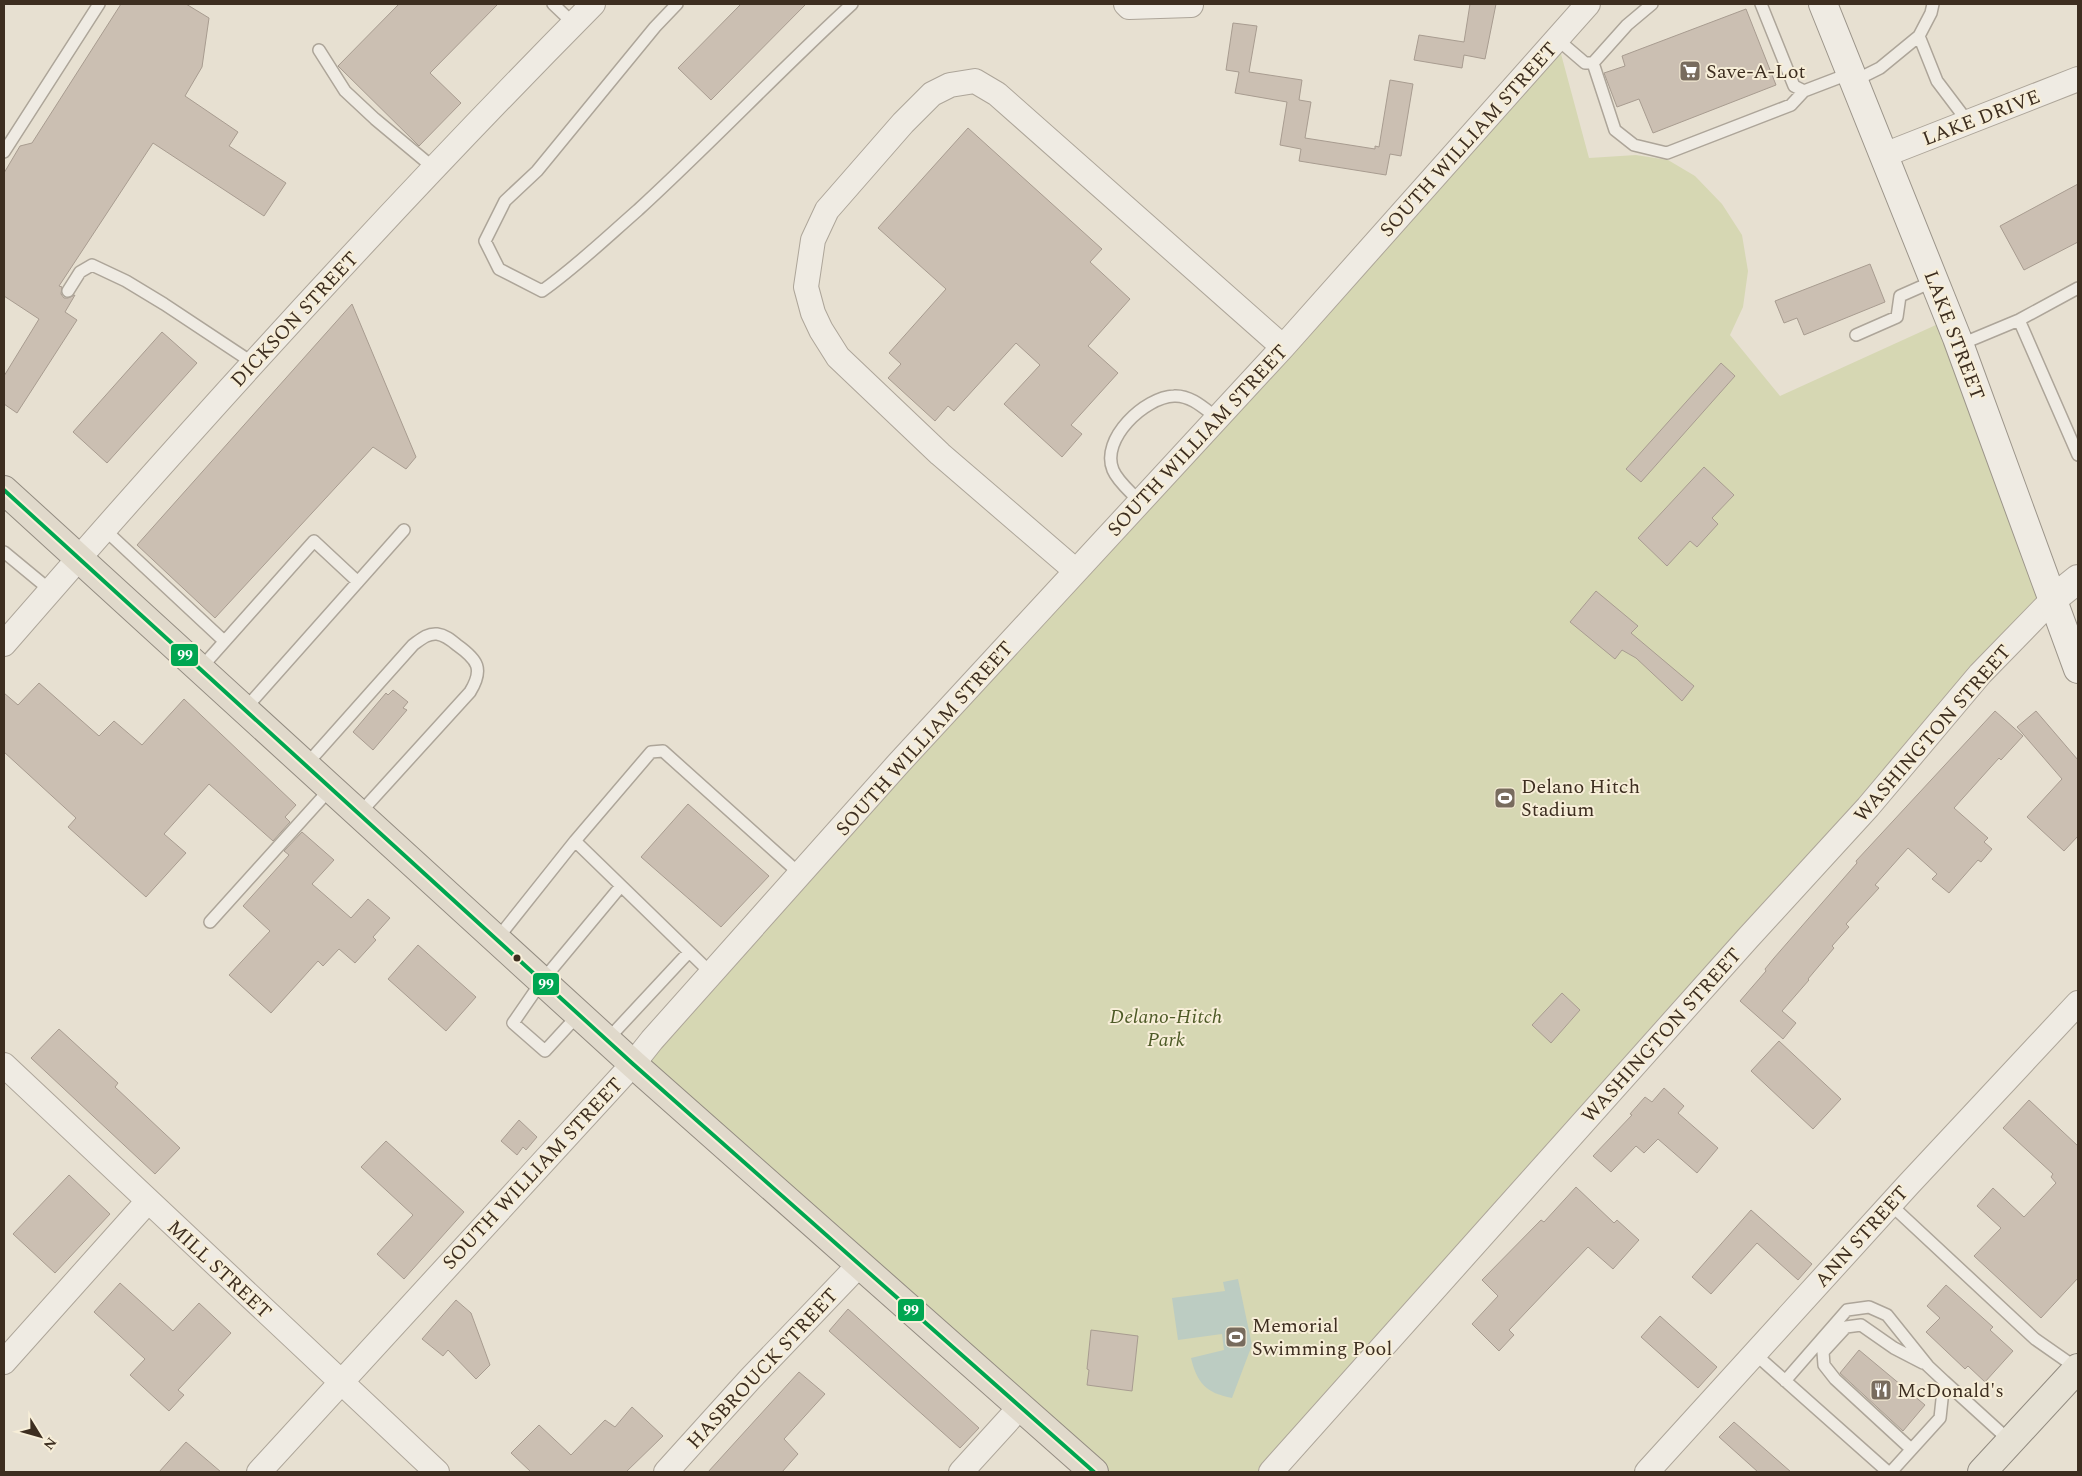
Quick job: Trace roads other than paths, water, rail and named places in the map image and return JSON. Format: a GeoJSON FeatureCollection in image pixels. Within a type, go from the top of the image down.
{"type":"FeatureCollection","features":[{"type":"Feature","properties":{"kind":"highway"},"geometry":{"type":"LineString","coordinates":[[4,490],[633,1064],[1094,1472]]}},
{"type":"Feature","properties":{"kind":"main road","name":"LAKE STREET"},"geometry":{"type":"LineString","coordinates":[[1823,4],[1959,345],[2078,669]]}},
{"type":"Feature","properties":{"kind":"main road"},"geometry":{"type":"LineString","coordinates":[[2053,599],[2078,579]]}},
{"type":"Feature","properties":{"kind":"main road"},"geometry":{"type":"LineString","coordinates":[[1982,1472],[2078,1368]]}},
{"type":"Feature","properties":{"kind":"street","name":"DICKSON STREET"},"geometry":{"type":"LineString","coordinates":[[9,633],[79,558],[253,363],[593,4]]}},
{"type":"Feature","properties":{"kind":"street"},"geometry":{"type":"LineString","coordinates":[[1126,4],[1129,7],[1192,5]]}},
{"type":"Feature","properties":{"kind":"street","name":"SOUTH WILLIAM STREET"},"geometry":{"type":"LineString","coordinates":[[259,1472],[633,1064],[800,874],[1283,347],[1588,4]]}},
{"type":"Feature","properties":{"kind":"street","name":"LAKE DRIVE"},"geometry":{"type":"LineString","coordinates":[[1884,155],[2078,79]]}},
{"type":"Feature","properties":{"kind":"street"},"geometry":{"type":"LineString","coordinates":[[1076,571],[940,454],[838,357],[813,313],[806,287],[813,240],[828,210],[903,123],[932,94],[950,85],[975,81],[998,94],[1283,347]]}},
{"type":"Feature","properties":{"kind":"street","name":"WASHINGTON STREET"},"geometry":{"type":"LineString","coordinates":[[1271,1472],[1740,946],[1868,807],[1980,674],[2053,599]]}},
{"type":"Feature","properties":{"kind":"street","name":"ANN STREET"},"geometry":{"type":"LineString","coordinates":[[1647,1472],[1890,1204],[2078,1003]]}},
{"type":"Feature","properties":{"kind":"street","name":"MILL STREET"},"geometry":{"type":"LineString","coordinates":[[4,1065],[437,1472]]}},
{"type":"Feature","properties":{"kind":"street"},"geometry":{"type":"LineString","coordinates":[[4,1362],[148,1201]]}},
{"type":"Feature","properties":{"kind":"street","name":"HASBROUCK STREET"},"geometry":{"type":"LineString","coordinates":[[666,1472],[750,1379],[859,1264]]}},
{"type":"Feature","properties":{"kind":"street"},"geometry":{"type":"LineString","coordinates":[[961,1472],[1021,1406]]}},
{"type":"Feature","properties":{"kind":"lane"},"geometry":{"type":"LineString","coordinates":[[4,152],[99,4]]}},
{"type":"Feature","properties":{"kind":"lane"},"geometry":{"type":"LineString","coordinates":[[553,4],[574,24]]}},
{"type":"Feature","properties":{"kind":"lane"},"geometry":{"type":"LineString","coordinates":[[677,4],[655,27],[537,171],[505,201],[485,241],[499,269],[542,292],[570,271],[703,150],[852,4]]}},
{"type":"Feature","properties":{"kind":"lane"},"geometry":{"type":"LineString","coordinates":[[1557,39],[1585,63],[1593,63],[1627,25],[1652,4]]}},
{"type":"Feature","properties":{"kind":"lane"},"geometry":{"type":"LineString","coordinates":[[1761,4],[1794,86],[1804,91]]}},
{"type":"Feature","properties":{"kind":"lane"},"geometry":{"type":"LineString","coordinates":[[1593,63],[1615,130],[1634,145],[1667,153],[1791,105],[1804,91],[1880,68],[1919,36],[1931,13],[1933,4]]}},
{"type":"Feature","properties":{"kind":"lane"},"geometry":{"type":"LineString","coordinates":[[1919,36],[1937,81],[1968,122]]}},
{"type":"Feature","properties":{"kind":"lane"},"geometry":{"type":"LineString","coordinates":[[319,50],[345,91],[375,119],[435,169]]}},
{"type":"Feature","properties":{"kind":"lane"},"geometry":{"type":"LineString","coordinates":[[68,291],[80,272],[92,265],[104,269],[164,304],[253,363]]}},
{"type":"Feature","properties":{"kind":"lane"},"geometry":{"type":"LineString","coordinates":[[1856,335],[1897,317],[1900,296],[1934,281]]}},
{"type":"Feature","properties":{"kind":"lane"},"geometry":{"type":"LineString","coordinates":[[1959,345],[2019,320],[2078,288]]}},
{"type":"Feature","properties":{"kind":"lane"},"geometry":{"type":"LineString","coordinates":[[2019,320],[2078,455]]}},
{"type":"Feature","properties":{"kind":"lane"},"geometry":{"type":"LineString","coordinates":[[1140,502],[1118,479],[1112,468],[1111,450],[1120,431],[1135,414],[1146,405],[1161,398],[1176,395],[1191,399],[1217,418]]}},
{"type":"Feature","properties":{"kind":"lane"},"geometry":{"type":"LineString","coordinates":[[104,529],[224,641]]}},
{"type":"Feature","properties":{"kind":"lane"},"geometry":{"type":"LineString","coordinates":[[245,709],[404,530]]}},
{"type":"Feature","properties":{"kind":"lane"},"geometry":{"type":"LineString","coordinates":[[200,669],[314,541],[358,582]]}},
{"type":"Feature","properties":{"kind":"lane"},"geometry":{"type":"LineString","coordinates":[[4,552],[50,590]]}},
{"type":"Feature","properties":{"kind":"lane"},"geometry":{"type":"LineString","coordinates":[[306,765],[413,645],[424,637],[436,634],[446,637],[475,660],[478,680],[470,692],[359,814]]}},
{"type":"Feature","properties":{"kind":"lane"},"geometry":{"type":"LineString","coordinates":[[496,940],[575,841],[652,752],[663,751],[800,874]]}},
{"type":"Feature","properties":{"kind":"lane"},"geometry":{"type":"LineString","coordinates":[[210,922],[331,788]]}},
{"type":"Feature","properties":{"kind":"lane"},"geometry":{"type":"LineString","coordinates":[[575,841],[711,973]]}},
{"type":"Feature","properties":{"kind":"lane"},"geometry":{"type":"LineString","coordinates":[[579,1014],[545,1051],[513,1023],[542,981],[621,886]]}},
{"type":"Feature","properties":{"kind":"lane"},"geometry":{"type":"LineString","coordinates":[[607,1040],[689,952]]}},
{"type":"Feature","properties":{"kind":"lane"},"geometry":{"type":"LineString","coordinates":[[1890,1204],[2035,1339],[2078,1368]]}},
{"type":"Feature","properties":{"kind":"lane"},"geometry":{"type":"LineString","coordinates":[[1785,1381],[1847,1310],[1870,1307],[1887,1315],[1928,1366],[2010,1441]]}},
{"type":"Feature","properties":{"kind":"lane"},"geometry":{"type":"LineString","coordinates":[[1911,1449],[1835,1379],[1824,1364],[1823,1352],[1846,1327],[1861,1325],[1894,1348],[1928,1366]]}},
{"type":"Feature","properties":{"kind":"lane"},"geometry":{"type":"LineString","coordinates":[[1755,1354],[1890,1472],[1940,1418],[1944,1381]]}},
{"type":"Feature","properties":{"kind":"place","name":"Save-A-Lot"},"geometry":{"type":"Point","coordinates":[1690,71]}},
{"type":"Feature","properties":{"kind":"place","name":"Delano Hitch Stadium"},"geometry":{"type":"Point","coordinates":[1505,798]}},
{"type":"Feature","properties":{"kind":"place","name":"Memorial Swimming Pool"},"geometry":{"type":"Point","coordinates":[1236,1337]}},
{"type":"Feature","properties":{"kind":"place","name":"McDonald's"},"geometry":{"type":"Point","coordinates":[1881,1390]}},
{"type":"Feature","properties":{"kind":"park label","name":"Delano-Hitch Park"},"geometry":{"type":"Point","coordinates":[1166,1028]}}]}
